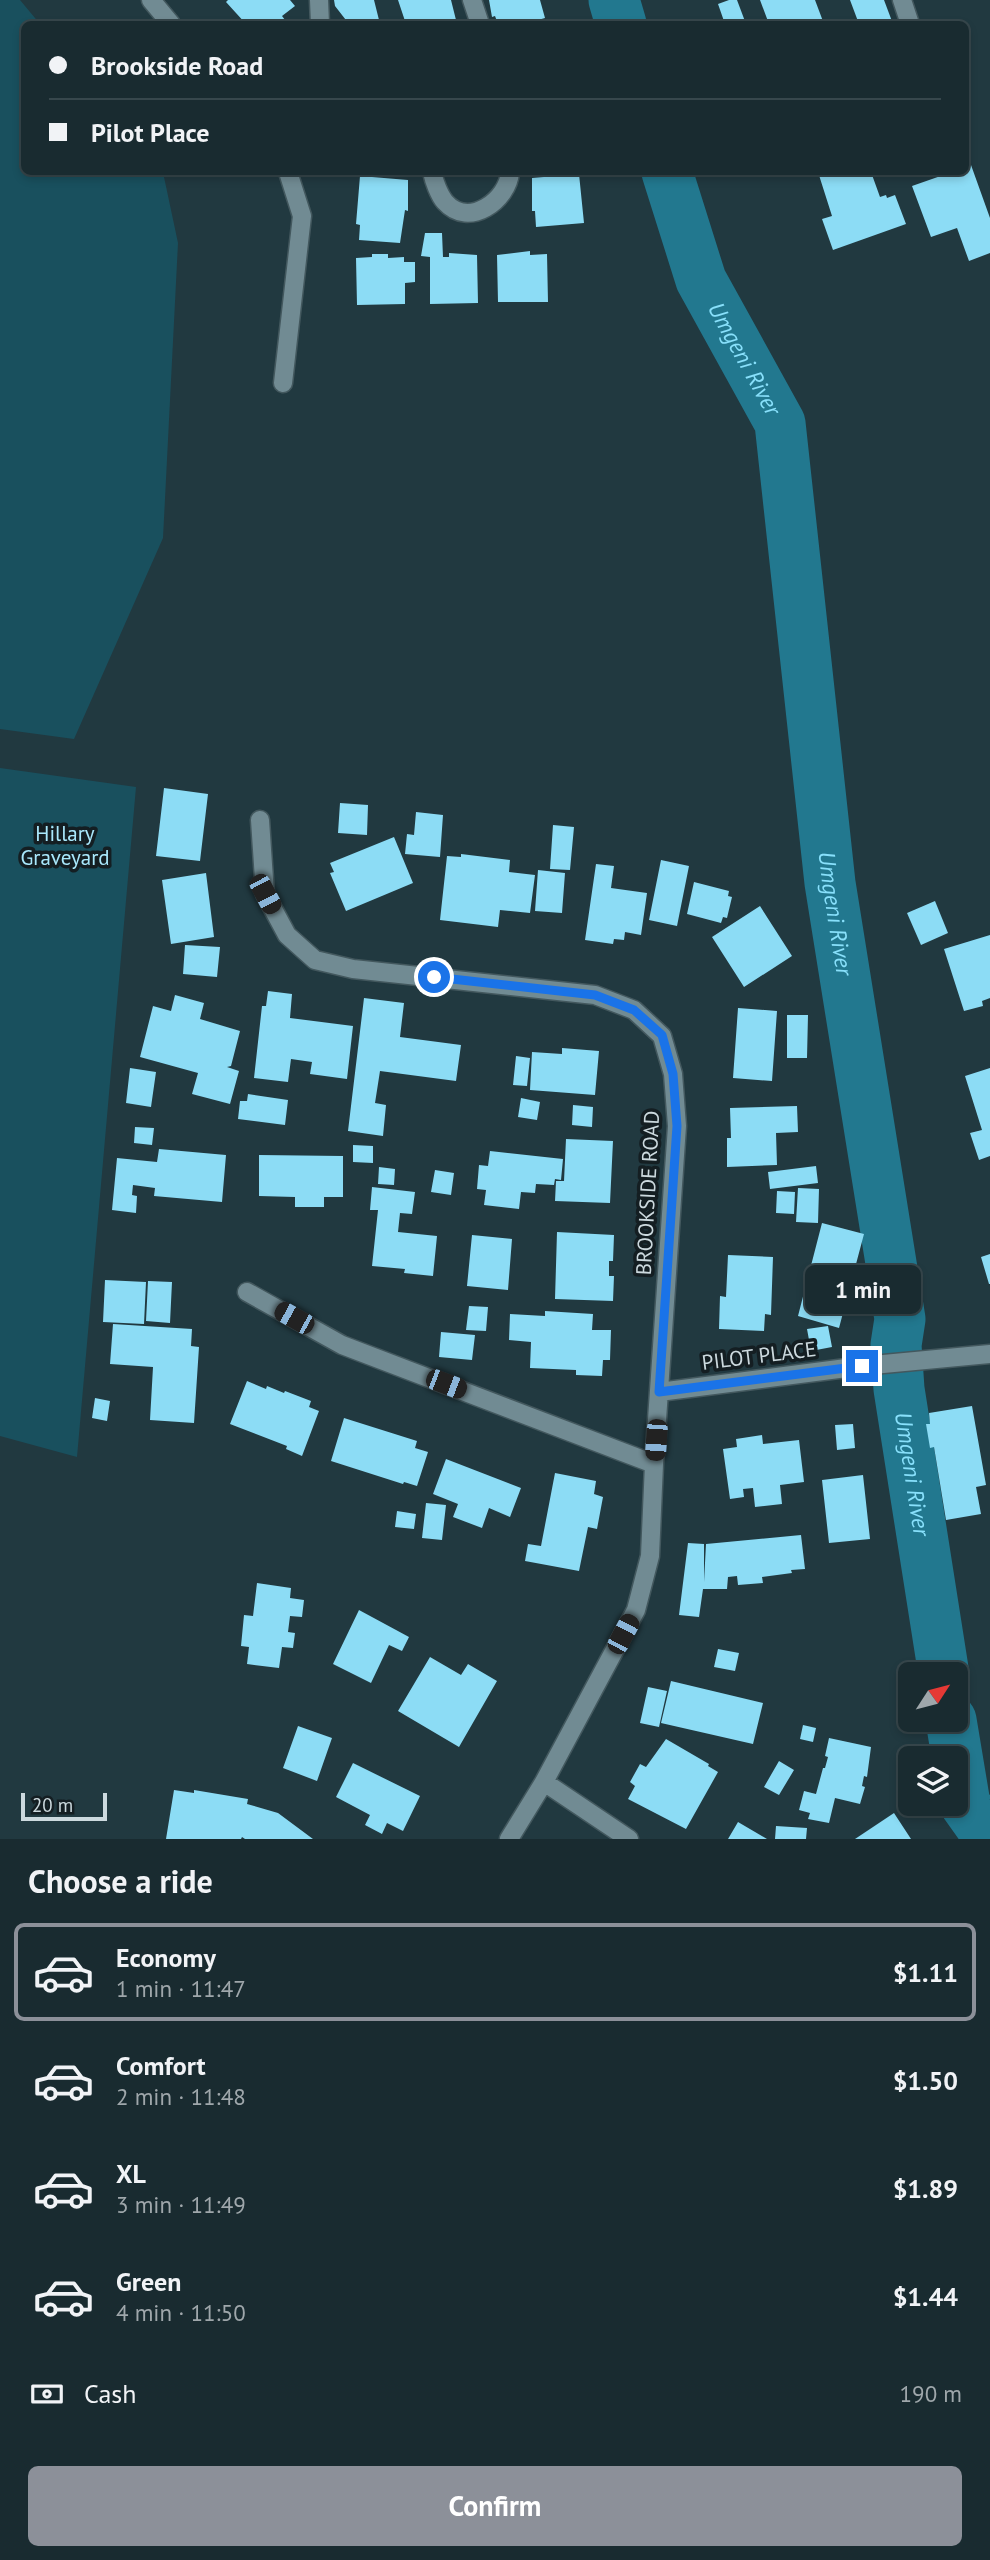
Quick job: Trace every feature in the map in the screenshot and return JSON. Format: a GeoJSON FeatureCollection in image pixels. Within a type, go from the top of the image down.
{"type":"FeatureCollection","features":[{"type":"Feature","properties":{"kind":"street"},"geometry":{"type":"LineString","coordinates":[[151,0],[168,21]]}},
{"type":"Feature","properties":{"kind":"street"},"geometry":{"type":"LineString","coordinates":[[319,0],[320,21]]}},
{"type":"Feature","properties":{"kind":"street"},"geometry":{"type":"LineString","coordinates":[[472,0],[479,21]]}},
{"type":"Feature","properties":{"kind":"street"},"geometry":{"type":"LineString","coordinates":[[902,0],[910,21]]}},
{"type":"Feature","properties":{"kind":"street"},"geometry":{"type":"LineString","coordinates":[[284,383],[302,216],[289,175]]}},
{"type":"Feature","properties":{"kind":"street"},"geometry":{"type":"LineString","coordinates":[[433,175],[444,202],[456,211],[477,212],[488,208],[498,199],[509,184],[510,175]]}},
{"type":"Feature","properties":{"kind":"street","name":"BROOKSIDE ROAD"},"geometry":{"type":"LineString","coordinates":[[260,820],[265,894],[287,935],[315,960],[354,969],[595,995],[634,1010],[662,1035],[673,1074],[677,1126],[650,1556],[636,1610],[544,1782],[509,1839]]}},
{"type":"Feature","properties":{"kind":"street"},"geometry":{"type":"LineString","coordinates":[[247,1292],[342,1345],[654,1464]]}},
{"type":"Feature","properties":{"kind":"street","name":"PILOT PLACE"},"geometry":{"type":"LineString","coordinates":[[659,1392],[862,1366],[990,1354]]}},
{"type":"Feature","properties":{"kind":"street"},"geometry":{"type":"LineString","coordinates":[[544,1782],[629,1839]]}},
{"type":"Feature","properties":{"kind":"green space"},"geometry":{"type":"Polygon","coordinates":[[[0,0],[20,0],[38,21],[21,21],[21,175],[162,175],[178,243],[163,538],[74,739],[0,729],[0,0]]]}},
{"type":"Feature","properties":{"kind":"green space","name":"Hillary Graveyard"},"geometry":{"type":"Polygon","coordinates":[[[0,768],[136,787],[77,1457],[0,1436],[0,768]]]}},
{"type":"Feature","properties":{"kind":"building"},"geometry":{"type":"Polygon","coordinates":[[[290,0],[295,6],[282,16],[284,21],[243,21],[226,2],[290,0]]]}},
{"type":"Feature","properties":{"kind":"building"},"geometry":{"type":"Polygon","coordinates":[[[334,0],[374,0],[379,20],[347,21],[335,6],[334,0]]]}},
{"type":"Feature","properties":{"kind":"building"},"geometry":{"type":"Polygon","coordinates":[[[398,0],[451,0],[456,21],[405,21],[398,0]]]}},
{"type":"Feature","properties":{"kind":"building"},"geometry":{"type":"Polygon","coordinates":[[[489,0],[540,0],[545,18],[534,21],[497,21],[495,16],[492,17],[489,0]]]}},
{"type":"Feature","properties":{"kind":"building"},"geometry":{"type":"Polygon","coordinates":[[[737,0],[745,21],[724,21],[718,4],[737,0]]]}},
{"type":"Feature","properties":{"kind":"building"},"geometry":{"type":"Polygon","coordinates":[[[760,0],[815,0],[823,21],[768,21],[760,0]]]}},
{"type":"Feature","properties":{"kind":"building"},"geometry":{"type":"Polygon","coordinates":[[[850,0],[884,0],[892,21],[858,21],[850,0]]]}},
{"type":"Feature","properties":{"kind":"building"},"geometry":{"type":"Polygon","coordinates":[[[971,165],[990,218],[990,253],[969,261],[957,228],[931,237],[912,186],[943,175],[969,175],[971,165]]]}},
{"type":"Feature","properties":{"kind":"building"},"geometry":{"type":"Polygon","coordinates":[[[579,175],[584,223],[536,227],[535,211],[532,211],[532,178],[579,175]]]}},
{"type":"Feature","properties":{"kind":"building"},"geometry":{"type":"Polygon","coordinates":[[[819,175],[872,175],[880,197],[895,195],[906,224],[833,250],[822,219],[832,216],[819,175]]]}},
{"type":"Feature","properties":{"kind":"building"},"geometry":{"type":"Polygon","coordinates":[[[360,176],[408,180],[408,211],[405,210],[400,243],[359,240],[360,225],[356,224],[360,176]]]}},
{"type":"Feature","properties":{"kind":"building"},"geometry":{"type":"Polygon","coordinates":[[[425,233],[442,233],[443,257],[449,257],[449,253],[477,255],[478,303],[430,304],[430,257],[421,256],[425,233]]]}},
{"type":"Feature","properties":{"kind":"building"},"geometry":{"type":"Polygon","coordinates":[[[530,251],[530,255],[547,254],[548,302],[498,302],[497,255],[530,251]]]}},
{"type":"Feature","properties":{"kind":"building"},"geometry":{"type":"Polygon","coordinates":[[[372,254],[388,254],[388,258],[404,257],[404,262],[415,262],[415,282],[405,283],[405,304],[357,305],[356,258],[372,257],[372,254]]]}},
{"type":"Feature","properties":{"kind":"building"},"geometry":{"type":"Polygon","coordinates":[[[164,788],[208,794],[200,861],[156,856],[164,788]]]}},
{"type":"Feature","properties":{"kind":"building"},"geometry":{"type":"Polygon","coordinates":[[[340,803],[368,805],[367,835],[338,833],[340,803]]]}},
{"type":"Feature","properties":{"kind":"building"},"geometry":{"type":"Polygon","coordinates":[[[416,812],[443,815],[440,857],[405,854],[407,834],[414,835],[416,812]]]}},
{"type":"Feature","properties":{"kind":"building"},"geometry":{"type":"Polygon","coordinates":[[[553,825],[574,827],[570,870],[550,869],[553,825]]]}},
{"type":"Feature","properties":{"kind":"building"},"geometry":{"type":"Polygon","coordinates":[[[394,837],[413,883],[346,911],[330,873],[334,872],[330,863],[394,837]]]}},
{"type":"Feature","properties":{"kind":"building"},"geometry":{"type":"Polygon","coordinates":[[[461,854],[510,860],[509,872],[535,875],[530,913],[500,910],[498,927],[440,920],[447,856],[461,857],[461,854]]]}},
{"type":"Feature","properties":{"kind":"building"},"geometry":{"type":"Polygon","coordinates":[[[661,860],[689,866],[677,926],[649,920],[661,860]]]}},
{"type":"Feature","properties":{"kind":"building"},"geometry":{"type":"Polygon","coordinates":[[[596,864],[614,866],[611,888],[647,893],[641,935],[625,932],[624,940],[614,939],[613,944],[585,940],[596,864]]]}},
{"type":"Feature","properties":{"kind":"building"},"geometry":{"type":"Polygon","coordinates":[[[538,870],[565,873],[562,913],[535,911],[538,870]]]}},
{"type":"Feature","properties":{"kind":"building"},"geometry":{"type":"Polygon","coordinates":[[[206,873],[214,937],[171,944],[162,880],[206,873]]]}},
{"type":"Feature","properties":{"kind":"building"},"geometry":{"type":"Polygon","coordinates":[[[694,882],[729,891],[728,896],[732,897],[727,918],[723,917],[721,923],[687,914],[694,882]]]}},
{"type":"Feature","properties":{"kind":"building"},"geometry":{"type":"Polygon","coordinates":[[[935,901],[948,933],[921,945],[907,913],[935,901]]]}},
{"type":"Feature","properties":{"kind":"building"},"geometry":{"type":"Polygon","coordinates":[[[760,906],[792,956],[744,987],[712,937],[760,906]]]}},
{"type":"Feature","properties":{"kind":"building"},"geometry":{"type":"Polygon","coordinates":[[[990,935],[990,998],[982,1001],[983,1006],[964,1011],[944,949],[990,935]]]}},
{"type":"Feature","properties":{"kind":"building"},"geometry":{"type":"Polygon","coordinates":[[[185,945],[220,947],[217,977],[183,974],[185,945]]]}},
{"type":"Feature","properties":{"kind":"building"},"geometry":{"type":"Polygon","coordinates":[[[268,991],[292,994],[290,1018],[353,1026],[347,1079],[310,1074],[312,1062],[291,1059],[288,1082],[254,1078],[262,1006],[266,1006],[268,991]]]}},
{"type":"Feature","properties":{"kind":"building"},"geometry":{"type":"Polygon","coordinates":[[[175,995],[204,1003],[200,1019],[240,1031],[231,1066],[227,1067],[239,1071],[230,1104],[192,1094],[198,1073],[140,1057],[153,1006],[171,1011],[175,995]]]}},
{"type":"Feature","properties":{"kind":"building"},"geometry":{"type":"Polygon","coordinates":[[[364,998],[404,1003],[400,1037],[461,1045],[456,1081],[380,1071],[375,1103],[386,1105],[383,1136],[348,1131],[364,998]]]}},
{"type":"Feature","properties":{"kind":"building"},"geometry":{"type":"Polygon","coordinates":[[[738,1008],[777,1011],[772,1081],[733,1078],[738,1008]]]}},
{"type":"Feature","properties":{"kind":"building"},"geometry":{"type":"Polygon","coordinates":[[[787,1015],[808,1015],[807,1058],[787,1058],[787,1015]]]}},
{"type":"Feature","properties":{"kind":"building"},"geometry":{"type":"Polygon","coordinates":[[[562,1048],[599,1051],[595,1095],[530,1090],[532,1052],[562,1054],[562,1048]]]}},
{"type":"Feature","properties":{"kind":"building"},"geometry":{"type":"Polygon","coordinates":[[[516,1056],[530,1058],[527,1086],[513,1085],[516,1056]]]}},
{"type":"Feature","properties":{"kind":"building"},"geometry":{"type":"Polygon","coordinates":[[[130,1068],[156,1072],[151,1107],[126,1103],[130,1068]]]}},
{"type":"Feature","properties":{"kind":"building"},"geometry":{"type":"Polygon","coordinates":[[[990,1068],[990,1156],[979,1160],[970,1133],[982,1130],[965,1076],[990,1068]]]}},
{"type":"Feature","properties":{"kind":"building"},"geometry":{"type":"Polygon","coordinates":[[[248,1094],[288,1100],[285,1125],[238,1119],[240,1101],[247,1101],[248,1094]]]}},
{"type":"Feature","properties":{"kind":"building"},"geometry":{"type":"Polygon","coordinates":[[[521,1098],[540,1102],[537,1120],[518,1117],[521,1098]]]}},
{"type":"Feature","properties":{"kind":"building"},"geometry":{"type":"Polygon","coordinates":[[[573,1105],[593,1107],[592,1127],[572,1125],[573,1105]]]}},
{"type":"Feature","properties":{"kind":"building"},"geometry":{"type":"Polygon","coordinates":[[[797,1106],[798,1132],[776,1133],[777,1165],[727,1167],[727,1138],[731,1138],[730,1108],[797,1106]]]}},
{"type":"Feature","properties":{"kind":"building"},"geometry":{"type":"Polygon","coordinates":[[[135,1127],[154,1128],[152,1145],[134,1143],[135,1127]]]}},
{"type":"Feature","properties":{"kind":"building"},"geometry":{"type":"Polygon","coordinates":[[[566,1139],[613,1141],[610,1203],[555,1201],[556,1181],[564,1181],[566,1139]]]}},
{"type":"Feature","properties":{"kind":"building"},"geometry":{"type":"Polygon","coordinates":[[[353,1145],[373,1146],[373,1163],[353,1162],[353,1145]]]}},
{"type":"Feature","properties":{"kind":"building"},"geometry":{"type":"Polygon","coordinates":[[[159,1149],[226,1155],[222,1202],[154,1196],[155,1188],[133,1185],[132,1195],[137,1196],[136,1213],[112,1210],[117,1158],[157,1162],[159,1149]]]}},
{"type":"Feature","properties":{"kind":"building"},"geometry":{"type":"Polygon","coordinates":[[[490,1151],[563,1159],[561,1180],[555,1179],[554,1185],[536,1184],[535,1193],[521,1192],[519,1209],[484,1205],[486,1190],[477,1189],[479,1165],[488,1166],[490,1151]]]}},
{"type":"Feature","properties":{"kind":"building"},"geometry":{"type":"Polygon","coordinates":[[[259,1155],[343,1156],[343,1197],[324,1197],[324,1207],[295,1207],[295,1197],[259,1196],[259,1155]]]}},
{"type":"Feature","properties":{"kind":"building"},"geometry":{"type":"Polygon","coordinates":[[[816,1166],[818,1183],[770,1189],[768,1172],[816,1166]]]}},
{"type":"Feature","properties":{"kind":"building"},"geometry":{"type":"Polygon","coordinates":[[[379,1167],[395,1169],[394,1185],[378,1184],[379,1167]]]}},
{"type":"Feature","properties":{"kind":"building"},"geometry":{"type":"Polygon","coordinates":[[[435,1170],[454,1173],[451,1195],[431,1192],[435,1170]]]}},
{"type":"Feature","properties":{"kind":"building"},"geometry":{"type":"Polygon","coordinates":[[[372,1187],[415,1192],[412,1214],[400,1213],[398,1232],[437,1236],[433,1276],[404,1273],[405,1269],[372,1266],[378,1210],[370,1210],[372,1187]]]}},
{"type":"Feature","properties":{"kind":"building"},"geometry":{"type":"Polygon","coordinates":[[[798,1188],[819,1189],[818,1223],[796,1222],[798,1188]]]}},
{"type":"Feature","properties":{"kind":"building"},"geometry":{"type":"Polygon","coordinates":[[[777,1191],[795,1192],[794,1214],[776,1213],[777,1191]]]}},
{"type":"Feature","properties":{"kind":"building"},"geometry":{"type":"Polygon","coordinates":[[[822,1223],[864,1234],[839,1328],[798,1316],[822,1223]]]}},
{"type":"Feature","properties":{"kind":"building"},"geometry":{"type":"Polygon","coordinates":[[[557,1232],[614,1235],[613,1261],[609,1261],[609,1276],[614,1276],[613,1301],[555,1299],[557,1232]]]}},
{"type":"Feature","properties":{"kind":"building"},"geometry":{"type":"Polygon","coordinates":[[[472,1235],[512,1239],[508,1290],[467,1286],[472,1235]]]}},
{"type":"Feature","properties":{"kind":"building"},"geometry":{"type":"Polygon","coordinates":[[[990,1254],[990,1284],[989,1284],[981,1257],[990,1254]]]}},
{"type":"Feature","properties":{"kind":"building"},"geometry":{"type":"Polygon","coordinates":[[[728,1255],[773,1257],[771,1315],[765,1314],[764,1331],[719,1329],[720,1296],[726,1297],[728,1255]]]}},
{"type":"Feature","properties":{"kind":"building"},"geometry":{"type":"Polygon","coordinates":[[[105,1280],[146,1282],[144,1324],[103,1322],[105,1280]]]}},
{"type":"Feature","properties":{"kind":"building"},"geometry":{"type":"Polygon","coordinates":[[[148,1281],[172,1282],[170,1323],[146,1321],[148,1281]]]}},
{"type":"Feature","properties":{"kind":"building"},"geometry":{"type":"Polygon","coordinates":[[[469,1306],[488,1307],[486,1331],[466,1330],[469,1306]]]}},
{"type":"Feature","properties":{"kind":"building"},"geometry":{"type":"Polygon","coordinates":[[[545,1311],[593,1314],[592,1330],[611,1330],[610,1360],[603,1360],[602,1376],[576,1375],[576,1370],[530,1368],[531,1342],[509,1340],[510,1314],[545,1316],[545,1311]]]}},
{"type":"Feature","properties":{"kind":"building"},"geometry":{"type":"Polygon","coordinates":[[[113,1324],[192,1329],[191,1346],[199,1347],[194,1423],[150,1420],[153,1367],[110,1364],[113,1324]]]}},
{"type":"Feature","properties":{"kind":"building"},"geometry":{"type":"Polygon","coordinates":[[[828,1326],[832,1347],[811,1351],[807,1329],[828,1326]]]}},
{"type":"Feature","properties":{"kind":"building"},"geometry":{"type":"Polygon","coordinates":[[[441,1332],[475,1335],[472,1360],[439,1357],[441,1332]]]}},
{"type":"Feature","properties":{"kind":"building"},"geometry":{"type":"Polygon","coordinates":[[[247,1381],[311,1401],[309,1407],[319,1411],[302,1456],[286,1449],[287,1446],[230,1424],[247,1381]]]}},
{"type":"Feature","properties":{"kind":"building"},"geometry":{"type":"Polygon","coordinates":[[[95,1398],[110,1401],[107,1421],[92,1418],[95,1398]]]}},
{"type":"Feature","properties":{"kind":"building"},"geometry":{"type":"Polygon","coordinates":[[[972,1406],[986,1485],[976,1487],[981,1514],[946,1520],[934,1447],[930,1448],[926,1424],[930,1424],[929,1413],[972,1406]]]}},
{"type":"Feature","properties":{"kind":"building"},"geometry":{"type":"Polygon","coordinates":[[[344,1418],[417,1441],[415,1448],[428,1452],[417,1486],[331,1461],[344,1418]]]}},
{"type":"Feature","properties":{"kind":"building"},"geometry":{"type":"Polygon","coordinates":[[[853,1424],[855,1448],[837,1450],[835,1425],[853,1424]]]}},
{"type":"Feature","properties":{"kind":"building"},"geometry":{"type":"Polygon","coordinates":[[[762,1435],[763,1444],[799,1440],[804,1482],[780,1485],[782,1504],[755,1507],[753,1488],[743,1489],[744,1497],[730,1499],[723,1449],[737,1447],[736,1439],[762,1435]]]}},
{"type":"Feature","properties":{"kind":"building"},"geometry":{"type":"Polygon","coordinates":[[[446,1459],[521,1488],[510,1517],[489,1508],[482,1528],[453,1517],[458,1504],[433,1494],[446,1459]]]}},
{"type":"Feature","properties":{"kind":"building"},"geometry":{"type":"Polygon","coordinates":[[[555,1473],[596,1481],[594,1494],[603,1497],[597,1529],[588,1527],[579,1571],[525,1561],[528,1544],[541,1546],[555,1473]]]}},
{"type":"Feature","properties":{"kind":"building"},"geometry":{"type":"Polygon","coordinates":[[[863,1475],[870,1539],[829,1543],[822,1480],[863,1475]]]}},
{"type":"Feature","properties":{"kind":"building"},"geometry":{"type":"Polygon","coordinates":[[[426,1503],[446,1505],[442,1540],[422,1538],[426,1503]]]}},
{"type":"Feature","properties":{"kind":"building"},"geometry":{"type":"Polygon","coordinates":[[[397,1511],[416,1514],[414,1529],[395,1527],[397,1511]]]}},
{"type":"Feature","properties":{"kind":"building"},"geometry":{"type":"Polygon","coordinates":[[[801,1535],[805,1569],[762,1577],[763,1583],[738,1585],[737,1576],[728,1577],[727,1589],[703,1589],[699,1617],[679,1615],[688,1543],[704,1544],[704,1582],[706,1544],[801,1535]]]}},
{"type":"Feature","properties":{"kind":"building"},"geometry":{"type":"Polygon","coordinates":[[[257,1583],[291,1588],[290,1598],[304,1600],[302,1617],[290,1616],[288,1632],[295,1633],[293,1648],[282,1647],[279,1668],[247,1664],[249,1647],[241,1646],[244,1615],[253,1616],[257,1583]]]}},
{"type":"Feature","properties":{"kind":"building"},"geometry":{"type":"Polygon","coordinates":[[[359,1610],[409,1637],[402,1651],[389,1645],[371,1683],[333,1664],[359,1610]]]}},
{"type":"Feature","properties":{"kind":"building"},"geometry":{"type":"Polygon","coordinates":[[[718,1649],[739,1653],[735,1671],[714,1667],[718,1649]]]}},
{"type":"Feature","properties":{"kind":"building"},"geometry":{"type":"Polygon","coordinates":[[[430,1657],[461,1675],[468,1664],[497,1681],[459,1747],[398,1711],[430,1657]]]}},
{"type":"Feature","properties":{"kind":"building"},"geometry":{"type":"Polygon","coordinates":[[[671,1681],[763,1703],[753,1744],[661,1723],[671,1681]]]}},
{"type":"Feature","properties":{"kind":"building"},"geometry":{"type":"Polygon","coordinates":[[[648,1687],[667,1691],[659,1727],[640,1723],[648,1687]]]}},
{"type":"Feature","properties":{"kind":"building"},"geometry":{"type":"Polygon","coordinates":[[[803,1725],[816,1728],[813,1742],[800,1739],[803,1725]]]}},
{"type":"Feature","properties":{"kind":"building"},"geometry":{"type":"Polygon","coordinates":[[[298,1726],[332,1738],[317,1781],[283,1768],[298,1726]]]}},
{"type":"Feature","properties":{"kind":"building"},"geometry":{"type":"Polygon","coordinates":[[[829,1738],[871,1747],[860,1804],[835,1798],[829,1823],[808,1819],[810,1813],[799,1810],[804,1791],[816,1794],[828,1757],[825,1756],[829,1738]]]}},
{"type":"Feature","properties":{"kind":"building"},"geometry":{"type":"Polygon","coordinates":[[[666,1739],[718,1772],[686,1829],[628,1799],[635,1786],[630,1782],[640,1764],[646,1767],[666,1739]]]}},
{"type":"Feature","properties":{"kind":"building"},"geometry":{"type":"Polygon","coordinates":[[[779,1761],[794,1770],[779,1795],[764,1787],[779,1761]]]}},
{"type":"Feature","properties":{"kind":"building"},"geometry":{"type":"Polygon","coordinates":[[[353,1763],[420,1796],[403,1831],[387,1823],[382,1834],[365,1825],[370,1815],[336,1797],[353,1763]]]}},
{"type":"Feature","properties":{"kind":"building"},"geometry":{"type":"Polygon","coordinates":[[[174,1790],[194,1793],[194,1790],[248,1799],[247,1804],[278,1813],[313,1839],[166,1839],[174,1790]]]}},
{"type":"Feature","properties":{"kind":"building"},"geometry":{"type":"Polygon","coordinates":[[[894,1813],[911,1839],[855,1839],[894,1813]]]}},
{"type":"Feature","properties":{"kind":"building"},"geometry":{"type":"Polygon","coordinates":[[[738,1822],[767,1839],[728,1839],[738,1822]]]}},
{"type":"Feature","properties":{"kind":"building"},"geometry":{"type":"Polygon","coordinates":[[[776,1826],[807,1828],[806,1839],[775,1839],[776,1826]]]}},
{"type":"Feature","properties":{"kind":"waterway","name":"Umgeni River"},"geometry":{"type":"LineString","coordinates":[[614,0],[620,21]]}},
{"type":"Feature","properties":{"kind":"waterway","name":"Umgeni River"},"geometry":{"type":"LineString","coordinates":[[668,175],[701,280],[780,423],[830,883],[900,1319],[896,1345],[899,1389],[942,1662]]}},
{"type":"Feature","properties":{"kind":"waterway","name":"Umgeni River"},"geometry":{"type":"LineString","coordinates":[[953,1732],[965,1804],[990,1839]]}},
{"type":"Feature","properties":{"kind":"route"},"geometry":{"type":"LineString","coordinates":[[434,977],[595,995],[634,1010],[662,1035],[673,1074],[677,1126],[659,1392],[862,1366]]}}]}
